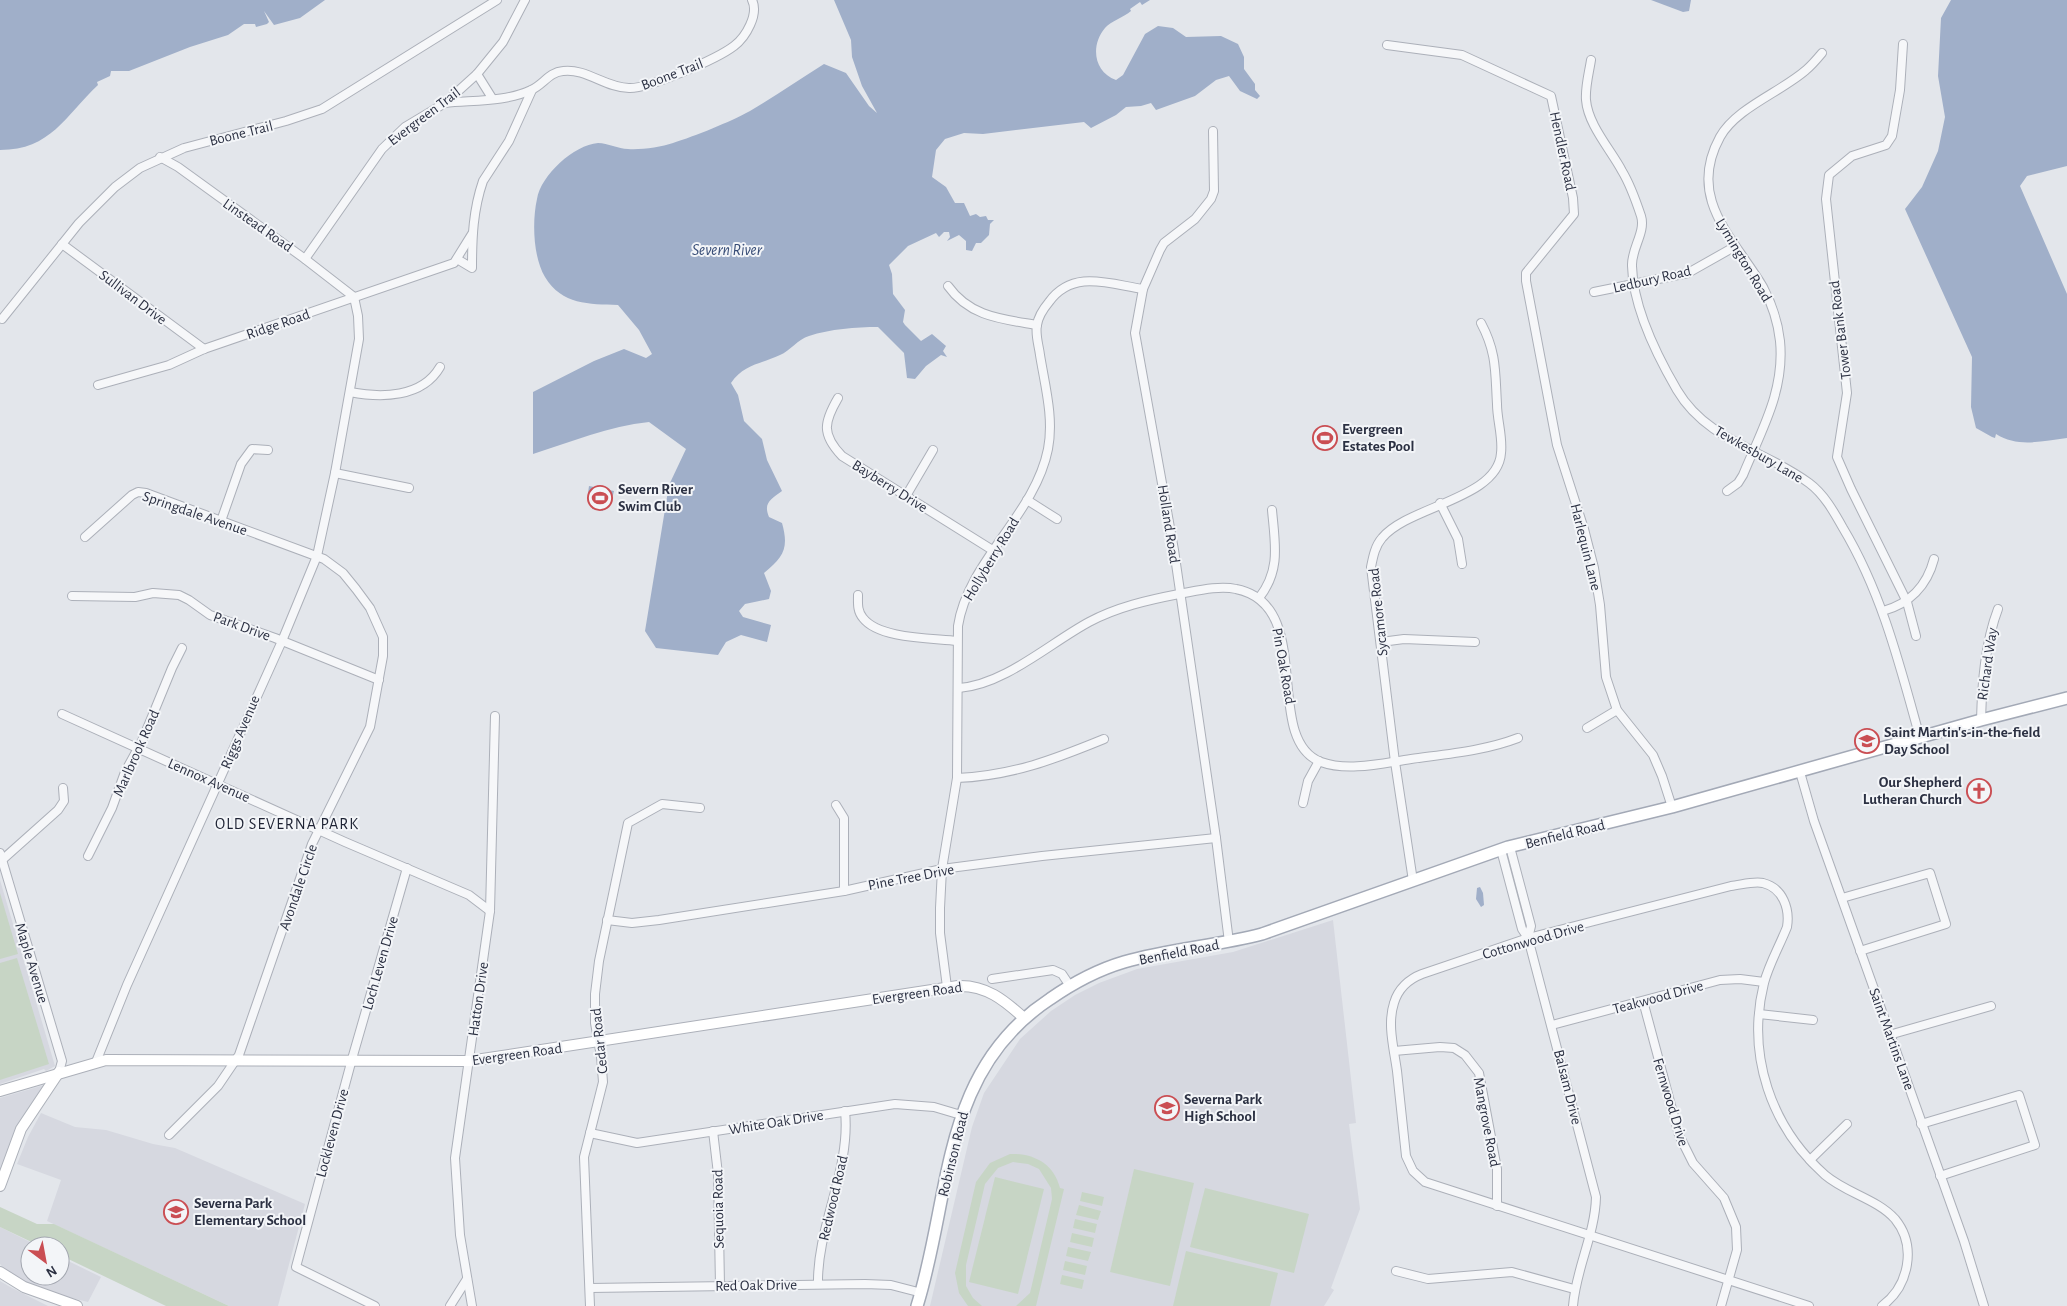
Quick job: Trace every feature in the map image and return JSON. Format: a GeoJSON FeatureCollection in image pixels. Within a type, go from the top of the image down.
{"type":"FeatureCollection","features":[{"type":"Feature","properties":{"kind":"main road","name":"Benfield Road"},"geometry":{"type":"LineString","coordinates":[[1024,1018],[1070,986],[1098,971],[1126,962],[1262,934],[1506,848],[1672,808],[1981,720],[2067,698]]}},
{"type":"Feature","properties":{"kind":"main road","name":"Robinson Road"},"geometry":{"type":"LineString","coordinates":[[918,1306],[961,1114],[989,1059],[1024,1018]]}},
{"type":"Feature","properties":{"kind":"street","name":"Boone Trail"},"geometry":{"type":"LineString","coordinates":[[2,319],[62,244],[99,202],[116,187],[160,157],[184,148],[286,121],[322,109],[497,0]]}},
{"type":"Feature","properties":{"kind":"street","name":"Evergreen Trail"},"geometry":{"type":"LineString","coordinates":[[305,258],[382,149],[405,127],[445,103],[476,74],[503,42],[515,23],[525,0]]}},
{"type":"Feature","properties":{"kind":"street","name":"Boone Trail"},"geometry":{"type":"LineString","coordinates":[[445,103],[492,98],[532,90],[548,77],[565,70],[579,72],[618,86],[634,88],[700,64],[734,46],[741,40],[755,12],[752,0]]}},
{"type":"Feature","properties":{"kind":"street","name":"Tower Bank Road"},"geometry":{"type":"LineString","coordinates":[[1903,44],[1900,90],[1892,136],[1886,145],[1852,156],[1829,174],[1826,199],[1847,393],[1837,457],[1850,489],[1907,602],[1916,636]]}},
{"type":"Feature","properties":{"kind":"street","name":"Hendler Road"},"geometry":{"type":"LineString","coordinates":[[1387,45],[1462,55],[1551,96],[1573,198],[1574,214],[1526,273]]}},
{"type":"Feature","properties":{"kind":"street","name":"Lymington Road"},"geometry":{"type":"LineString","coordinates":[[1727,491],[1738,483],[1774,401],[1780,371],[1780,340],[1776,318],[1768,298],[1753,271],[1734,247],[1723,229],[1708,187],[1713,152],[1720,136],[1735,119],[1807,70],[1822,53]]}},
{"type":"Feature","properties":{"kind":"street","name":"Tewkesbury Lane"},"geometry":{"type":"LineString","coordinates":[[1591,60],[1586,100],[1589,114],[1624,173],[1641,217],[1642,231],[1632,264],[1634,285],[1650,333],[1666,370],[1684,401],[1719,435],[1810,484],[1821,495],[1857,550],[1883,611],[1920,738]]}},
{"type":"Feature","properties":{"kind":"street"},"geometry":{"type":"LineString","coordinates":[[476,74],[492,98]]}},
{"type":"Feature","properties":{"kind":"street"},"geometry":{"type":"LineString","coordinates":[[472,234],[457,259],[472,268],[472,234],[483,181],[509,141],[532,90]]}},
{"type":"Feature","properties":{"kind":"street"},"geometry":{"type":"LineString","coordinates":[[512,95],[525,107]]}},
{"type":"Feature","properties":{"kind":"street","name":"Holland Road"},"geometry":{"type":"LineString","coordinates":[[1214,131],[1214,191],[1211,199],[1195,219],[1164,244],[1156,257],[1143,290],[1135,333],[1158,454],[1180,594],[1216,838],[1229,942]]}},
{"type":"Feature","properties":{"kind":"street","name":"Linstead Road"},"geometry":{"type":"LineString","coordinates":[[160,157],[178,167],[305,258],[354,297]]}},
{"type":"Feature","properties":{"kind":"street","name":"Sullivan Drive"},"geometry":{"type":"LineString","coordinates":[[62,244],[204,349]]}},
{"type":"Feature","properties":{"kind":"street","name":"Ledbury Road"},"geometry":{"type":"LineString","coordinates":[[1594,292],[1688,273],[1734,247]]}},
{"type":"Feature","properties":{"kind":"street","name":"Ridge Road"},"geometry":{"type":"LineString","coordinates":[[98,385],[169,365],[204,349],[454,263],[457,259]]}},
{"type":"Feature","properties":{"kind":"street","name":"Harlequin Lane"},"geometry":{"type":"LineString","coordinates":[[1526,273],[1557,446],[1584,529],[1594,568],[1600,605],[1606,677],[1617,710],[1653,755],[1672,808]]}},
{"type":"Feature","properties":{"kind":"street"},"geometry":{"type":"LineString","coordinates":[[948,286],[958,301],[980,312],[1037,325],[1049,301],[1072,283],[1087,280],[1143,290]]}},
{"type":"Feature","properties":{"kind":"street","name":"Riggs Avenue"},"geometry":{"type":"LineString","coordinates":[[96,1062],[282,641],[317,556],[336,473],[359,339],[358,316],[354,297]]}},
{"type":"Feature","properties":{"kind":"street","name":"Sycamore Road"},"geometry":{"type":"LineString","coordinates":[[1413,881],[1395,762],[1371,567],[1374,555],[1383,537],[1403,522],[1486,482],[1498,466],[1502,454],[1496,405],[1496,360],[1481,323]]}},
{"type":"Feature","properties":{"kind":"street","name":"Hollyberry Road"},"geometry":{"type":"LineString","coordinates":[[947,987],[940,933],[942,869],[957,778],[959,688],[957,641],[960,612],[965,599],[994,550],[1027,500],[1044,465],[1050,429],[1037,325]]}},
{"type":"Feature","properties":{"kind":"street"},"geometry":{"type":"LineString","coordinates":[[350,392],[374,397],[398,395],[427,383],[440,367]]}},
{"type":"Feature","properties":{"kind":"street","name":"Bayberry Drive"},"geometry":{"type":"LineString","coordinates":[[838,398],[829,413],[826,424],[833,446],[842,456],[994,550]]}},
{"type":"Feature","properties":{"kind":"street"},"geometry":{"type":"LineString","coordinates":[[220,521],[244,458],[252,449],[268,450]]}},
{"type":"Feature","properties":{"kind":"street"},"geometry":{"type":"LineString","coordinates":[[906,496],[933,450]]}},
{"type":"Feature","properties":{"kind":"street"},"geometry":{"type":"LineString","coordinates":[[336,473],[409,488]]}},
{"type":"Feature","properties":{"kind":"street","name":"Springdale Avenue"},"geometry":{"type":"LineString","coordinates":[[85,537],[121,504],[138,492],[146,493],[317,556]]}},
{"type":"Feature","properties":{"kind":"street"},"geometry":{"type":"LineString","coordinates":[[1027,500],[1057,519]]}},
{"type":"Feature","properties":{"kind":"street"},"geometry":{"type":"LineString","coordinates":[[1440,504],[1458,539],[1462,564]]}},
{"type":"Feature","properties":{"kind":"street"},"geometry":{"type":"LineString","coordinates":[[959,688],[995,678],[1102,616],[1139,602],[1180,594],[1234,588],[1260,598],[1271,582],[1274,570],[1272,510]]}},
{"type":"Feature","properties":{"kind":"street","name":"Avondale Circle"},"geometry":{"type":"LineString","coordinates":[[169,1135],[218,1086],[236,1060],[318,829],[367,735],[380,680],[384,645],[381,629],[366,602],[343,573],[317,556]]}},
{"type":"Feature","properties":{"kind":"street"},"geometry":{"type":"LineString","coordinates":[[1883,611],[1907,602],[1929,576],[1934,560]]}},
{"type":"Feature","properties":{"kind":"street","name":"Park Drive"},"geometry":{"type":"LineString","coordinates":[[72,596],[135,597],[159,592],[179,595],[210,615],[380,680]]}},
{"type":"Feature","properties":{"kind":"street"},"geometry":{"type":"LineString","coordinates":[[858,595],[858,610],[862,617],[879,630],[908,636],[957,641]]}},
{"type":"Feature","properties":{"kind":"street","name":"Pin Oak Road"},"geometry":{"type":"LineString","coordinates":[[1260,598],[1271,611],[1279,629],[1290,702],[1298,738],[1307,752],[1319,761]]}},
{"type":"Feature","properties":{"kind":"street","name":"Richard Way"},"geometry":{"type":"LineString","coordinates":[[1981,720],[1982,690],[1992,623],[1998,609]]}},
{"type":"Feature","properties":{"kind":"street"},"geometry":{"type":"LineString","coordinates":[[1381,642],[1404,639],[1475,642]]}},
{"type":"Feature","properties":{"kind":"street","name":"Marlbrook Road"},"geometry":{"type":"LineString","coordinates":[[88,856],[182,648]]}},
{"type":"Feature","properties":{"kind":"street"},"geometry":{"type":"LineString","coordinates":[[1588,728],[1617,710]]}},
{"type":"Feature","properties":{"kind":"street","name":"Lennox Avenue"},"geometry":{"type":"LineString","coordinates":[[62,714],[318,829],[469,894],[490,910]]}},
{"type":"Feature","properties":{"kind":"street","name":"Hatton Drive"},"geometry":{"type":"LineString","coordinates":[[472,1306],[460,1235],[455,1158],[490,910],[495,716]]}},
{"type":"Feature","properties":{"kind":"street"},"geometry":{"type":"LineString","coordinates":[[1304,803],[1308,781],[1319,761],[1342,767],[1395,762],[1481,749],[1518,738]]}},
{"type":"Feature","properties":{"kind":"street"},"geometry":{"type":"LineString","coordinates":[[957,778],[1004,773],[1043,764],[1104,739]]}},
{"type":"Feature","properties":{"kind":"street","name":"Saint Martins Lane"},"geometry":{"type":"LineString","coordinates":[[1800,772],[1814,821],[1984,1306]]}},
{"type":"Feature","properties":{"kind":"street"},"geometry":{"type":"LineString","coordinates":[[1,857],[58,810],[64,801],[63,788]]}},
{"type":"Feature","properties":{"kind":"street","name":"Cedar Road"},"geometry":{"type":"LineString","coordinates":[[590,1306],[584,1157],[603,1082],[595,1023],[594,994],[607,920],[628,823],[662,804],[700,808]]}},
{"type":"Feature","properties":{"kind":"street"},"geometry":{"type":"LineString","coordinates":[[836,805],[844,818],[844,891]]}},
{"type":"Feature","properties":{"kind":"street","name":"Pine Tree Drive"},"geometry":{"type":"LineString","coordinates":[[607,920],[632,923],[659,920],[844,891],[942,869],[1049,855],[1216,838]]}},
{"type":"Feature","properties":{"kind":"street","name":"Balsam Drive"},"geometry":{"type":"LineString","coordinates":[[1506,848],[1522,929],[1528,938],[1596,1197],[1596,1218],[1574,1289],[1573,1306]]}},
{"type":"Feature","properties":{"kind":"street","name":"Maple Avenue"},"geometry":{"type":"LineString","coordinates":[[1,857],[3,878],[62,1061],[59,1072]]}},
{"type":"Feature","properties":{"kind":"street","name":"Loch Leven Drive"},"geometry":{"type":"LineString","coordinates":[[352,1059],[407,868]]}},
{"type":"Feature","properties":{"kind":"street"},"geometry":{"type":"LineString","coordinates":[[1842,898],[1930,873],[1946,924],[1860,951]]}},
{"type":"Feature","properties":{"kind":"street","name":"Cottonwood Drive"},"geometry":{"type":"LineString","coordinates":[[1809,1306],[1728,1282],[1425,1182],[1413,1171],[1406,1156],[1394,1051],[1392,1010],[1395,998],[1406,983],[1422,974],[1528,938],[1731,886],[1763,883],[1775,889],[1782,897],[1788,909],[1789,919],[1764,982],[1759,1014],[1760,1046],[1767,1088],[1772,1103],[1788,1135],[1810,1160],[1846,1190],[1884,1209],[1901,1229],[1908,1254],[1904,1280],[1896,1293],[1882,1306]]}},
{"type":"Feature","properties":{"kind":"street"},"geometry":{"type":"LineString","coordinates":[[992,979],[1053,970],[1062,974],[1070,986]]}},
{"type":"Feature","properties":{"kind":"street","name":"Teakwood Drive"},"geometry":{"type":"LineString","coordinates":[[1552,1025],[1720,980],[1740,979],[1764,982]]}},
{"type":"Feature","properties":{"kind":"street","name":"Evergreen Road"},"geometry":{"type":"LineString","coordinates":[[0,1091],[96,1062],[352,1059],[469,1061],[599,1043],[947,987],[968,986],[986,990],[999,997],[1024,1018]]}},
{"type":"Feature","properties":{"kind":"street","name":"Fernwood Drive"},"geometry":{"type":"LineString","coordinates":[[1643,1001],[1679,1135],[1693,1163],[1724,1198],[1734,1219],[1737,1243],[1720,1306]]}},
{"type":"Feature","properties":{"kind":"street"},"geometry":{"type":"LineString","coordinates":[[1889,1035],[1991,1006]]}},
{"type":"Feature","properties":{"kind":"street"},"geometry":{"type":"LineString","coordinates":[[1759,1014],[1813,1020]]}},
{"type":"Feature","properties":{"kind":"street","name":"Mangrove Road"},"geometry":{"type":"LineString","coordinates":[[1394,1051],[1440,1046],[1454,1048],[1465,1055],[1479,1073],[1497,1169],[1497,1206]]}},
{"type":"Feature","properties":{"kind":"street","name":"Lockleven Drive"},"geometry":{"type":"LineString","coordinates":[[352,1059],[296,1267],[375,1306]]}},
{"type":"Feature","properties":{"kind":"street"},"geometry":{"type":"LineString","coordinates":[[0,1186],[20,1129],[59,1072]]}},
{"type":"Feature","properties":{"kind":"street"},"geometry":{"type":"LineString","coordinates":[[1921,1124],[2020,1095],[2035,1145],[1940,1176]]}},
{"type":"Feature","properties":{"kind":"street","name":"White Oak Drive"},"geometry":{"type":"LineString","coordinates":[[590,1133],[637,1143],[872,1106],[907,1104],[934,1107],[961,1114]]}},
{"type":"Feature","properties":{"kind":"street","name":"Redwood Road"},"geometry":{"type":"LineString","coordinates":[[818,1284],[818,1262],[845,1142],[845,1111]]}},
{"type":"Feature","properties":{"kind":"street"},"geometry":{"type":"LineString","coordinates":[[1810,1160],[1847,1124]]}},
{"type":"Feature","properties":{"kind":"street","name":"Sequoia Road"},"geometry":{"type":"LineString","coordinates":[[713,1131],[718,1174],[720,1286]]}},
{"type":"Feature","properties":{"kind":"street"},"geometry":{"type":"LineString","coordinates":[[1396,1271],[1428,1279],[1512,1272],[1574,1289]]}},
{"type":"Feature","properties":{"kind":"street"},"geometry":{"type":"LineString","coordinates":[[0,1272],[24,1287],[77,1306]]}},
{"type":"Feature","properties":{"kind":"street"},"geometry":{"type":"LineString","coordinates":[[450,1306],[467,1279]]}},
{"type":"Feature","properties":{"kind":"street","name":"Red Oak Drive"},"geometry":{"type":"LineString","coordinates":[[590,1288],[818,1284],[890,1285],[922,1293]]}},
{"type":"Feature","properties":{"kind":"shaded area"},"geometry":{"type":"Polygon","coordinates":[[[0,880],[55,1066],[46,1071],[44,1069],[0,1084],[0,880]]]}},
{"type":"Feature","properties":{"kind":"shaded area","name":"Severna Park High School"},"geometry":{"type":"Polygon","coordinates":[[[1333,920],[1356,1123],[1349,1124],[1360,1209],[1331,1288],[1334,1290],[1324,1306],[930,1306],[972,1127],[984,1093],[1020,1039],[1051,1011],[1075,995],[1099,983],[1137,969],[1233,952],[1333,920]]]}},
{"type":"Feature","properties":{"kind":"shaded area"},"geometry":{"type":"Polygon","coordinates":[[[44,1085],[0,1174],[0,1098],[44,1085]]]}},
{"type":"Feature","properties":{"kind":"shaded area","name":"Severna Park Elementary School"},"geometry":{"type":"Polygon","coordinates":[[[41,1113],[75,1127],[106,1130],[153,1144],[175,1148],[305,1204],[278,1306],[229,1306],[47,1221],[61,1180],[17,1164],[28,1137],[41,1113]]]}},
{"type":"Feature","properties":{"kind":"shaded area"},"geometry":{"type":"Polygon","coordinates":[[[0,1227],[20,1237],[20,1279],[10,1275],[0,1264],[0,1227]]]}},
{"type":"Feature","properties":{"kind":"shaded area"},"geometry":{"type":"Polygon","coordinates":[[[70,1262],[101,1277],[88,1302],[51,1293],[35,1286],[70,1286],[70,1262]]]}},
{"type":"Feature","properties":{"kind":"shaded area"},"geometry":{"type":"Polygon","coordinates":[[[0,1281],[12,1288],[48,1306],[0,1306],[0,1281]]]}},
{"type":"Feature","properties":{"kind":"green space"},"geometry":{"type":"Polygon","coordinates":[[[0,893],[18,954],[0,959],[0,893]]]}},
{"type":"Feature","properties":{"kind":"green space"},"geometry":{"type":"Polygon","coordinates":[[[17,958],[49,1064],[0,1080],[0,963],[17,958]]]}},
{"type":"Feature","properties":{"kind":"green space"},"geometry":{"type":"Polygon","coordinates":[[[1010,1154],[1035,1158],[1042,1162],[1053,1172],[1060,1188],[1064,1189],[1036,1306],[1016,1306],[1030,1293],[1052,1199],[1051,1188],[1039,1169],[1028,1164],[1013,1162],[998,1168],[985,1184],[966,1265],[966,1286],[973,1298],[982,1306],[968,1306],[959,1293],[955,1273],[976,1182],[990,1163],[1010,1154]]]}},
{"type":"Feature","properties":{"kind":"green space"},"geometry":{"type":"Polygon","coordinates":[[[1134,1169],[1194,1183],[1170,1286],[1110,1272],[1134,1169]]]}},
{"type":"Feature","properties":{"kind":"green space"},"geometry":{"type":"Polygon","coordinates":[[[995,1177],[1044,1189],[1018,1294],[969,1282],[995,1177]]]}},
{"type":"Feature","properties":{"kind":"green space"},"geometry":{"type":"Polygon","coordinates":[[[1205,1188],[1309,1214],[1294,1273],[1190,1247],[1205,1188]]]}},
{"type":"Feature","properties":{"kind":"green space"},"geometry":{"type":"Polygon","coordinates":[[[1082,1192],[1104,1197],[1102,1206],[1080,1201],[1082,1192]]]}},
{"type":"Feature","properties":{"kind":"green space"},"geometry":{"type":"Polygon","coordinates":[[[1079,1205],[1101,1211],[1098,1220],[1076,1215],[1079,1205]]]}},
{"type":"Feature","properties":{"kind":"green space"},"geometry":{"type":"Polygon","coordinates":[[[0,1207],[37,1224],[54,1224],[229,1306],[166,1306],[70,1260],[70,1236],[20,1236],[0,1227],[0,1207]]]}},
{"type":"Feature","properties":{"kind":"green space"},"geometry":{"type":"Polygon","coordinates":[[[1075,1219],[1097,1224],[1095,1233],[1073,1228],[1075,1219]]]}},
{"type":"Feature","properties":{"kind":"green space"},"geometry":{"type":"Polygon","coordinates":[[[1072,1233],[1094,1238],[1092,1247],[1070,1242],[1072,1233]]]}},
{"type":"Feature","properties":{"kind":"green space"},"geometry":{"type":"Polygon","coordinates":[[[1068,1247],[1091,1252],[1088,1261],[1066,1256],[1068,1247]]]}},
{"type":"Feature","properties":{"kind":"green space"},"geometry":{"type":"Polygon","coordinates":[[[1186,1251],[1278,1273],[1270,1306],[1173,1306],[1186,1251]]]}},
{"type":"Feature","properties":{"kind":"green space"},"geometry":{"type":"Polygon","coordinates":[[[1065,1261],[1087,1266],[1085,1275],[1063,1270],[1065,1261]]]}},
{"type":"Feature","properties":{"kind":"green space"},"geometry":{"type":"Polygon","coordinates":[[[1062,1275],[1084,1280],[1082,1289],[1060,1284],[1062,1275]]]}},
{"type":"Feature","properties":{"kind":"water"},"geometry":{"type":"Polygon","coordinates":[[[0,0],[325,0],[300,18],[274,25],[264,11],[269,22],[267,24],[256,27],[255,24],[244,24],[228,35],[190,47],[129,71],[111,71],[110,76],[97,82],[98,85],[45,138],[18,148],[0,150],[0,0]]]}},
{"type":"Feature","properties":{"kind":"water","name":"Severn River"},"geometry":{"type":"Polygon","coordinates":[[[834,0],[1150,0],[1142,5],[1140,2],[1130,9],[1131,11],[1114,21],[1100,35],[1096,50],[1099,65],[1103,71],[1116,80],[1123,75],[1145,34],[1158,26],[1173,28],[1186,37],[1221,36],[1238,44],[1244,57],[1244,69],[1255,84],[1255,90],[1260,96],[1257,99],[1240,91],[1229,76],[1216,80],[1195,96],[1156,110],[1151,103],[1126,107],[1116,115],[1091,128],[1084,122],[983,134],[964,133],[945,139],[936,150],[932,177],[946,187],[955,203],[964,203],[970,216],[976,214],[980,217],[986,216],[988,220],[994,220],[990,224],[989,235],[981,243],[976,243],[972,251],[966,250],[966,241],[959,235],[947,241],[950,237],[949,232],[944,232],[939,237],[936,233],[908,246],[889,265],[892,274],[893,294],[905,310],[903,322],[921,341],[932,334],[946,346],[943,351],[947,357],[941,355],[926,366],[915,379],[907,378],[904,353],[878,327],[852,328],[805,338],[784,353],[747,368],[736,377],[731,383],[738,395],[744,421],[762,439],[767,460],[782,491],[771,499],[767,508],[769,517],[782,523],[785,539],[785,546],[780,557],[764,573],[771,591],[769,599],[745,604],[739,611],[743,617],[771,625],[767,642],[741,635],[726,642],[718,655],[656,648],[645,631],[669,485],[686,449],[649,422],[619,427],[533,454],[533,392],[594,361],[624,349],[646,358],[652,354],[639,330],[618,305],[587,303],[568,298],[552,286],[545,277],[536,249],[534,218],[537,199],[545,180],[552,171],[569,155],[579,149],[598,143],[624,149],[645,149],[682,140],[750,111],[824,64],[846,73],[869,106],[877,113],[862,86],[852,57],[851,40],[834,0]]]}},
{"type":"Feature","properties":{"kind":"water"},"geometry":{"type":"Polygon","coordinates":[[[1651,0],[1691,0],[1689,11],[1683,12],[1651,0]]]}},
{"type":"Feature","properties":{"kind":"water"},"geometry":{"type":"Polygon","coordinates":[[[1951,0],[2067,0],[2067,166],[2027,176],[2020,186],[2067,294],[2067,438],[2039,442],[2022,442],[2013,441],[1996,434],[1995,438],[1976,428],[1971,407],[1972,357],[1905,209],[1922,187],[1938,151],[1945,117],[1938,76],[1941,18],[1951,0]]]}},
{"type":"Feature","properties":{"kind":"water","name":"Evergreen Estates Pool"},"geometry":{"type":"Polygon","coordinates":[[[1334,430],[1337,440],[1332,441],[1332,448],[1328,448],[1326,442],[1315,445],[1313,435],[1334,430]]]}},
{"type":"Feature","properties":{"kind":"water","name":"Severn River Swim Club"},"geometry":{"type":"Polygon","coordinates":[[[589,486],[614,491],[612,499],[606,498],[603,511],[592,509],[594,495],[588,493],[589,486]]]}},
{"type":"Feature","properties":{"kind":"water"},"geometry":{"type":"Polygon","coordinates":[[[1480,887],[1483,893],[1484,905],[1481,907],[1476,899],[1477,888],[1480,887]]]}},
{"type":"Feature","properties":{"kind":"place","name":"Evergreen Estates Pool"},"geometry":{"type":"Point","coordinates":[1325,438]}},
{"type":"Feature","properties":{"kind":"place","name":"Severn River Swim Club"},"geometry":{"type":"Point","coordinates":[600,498]}},
{"type":"Feature","properties":{"kind":"place","name":"Saint Martin's-in-the-field Day School"},"geometry":{"type":"Point","coordinates":[1867,741]}},
{"type":"Feature","properties":{"kind":"place","name":"Our Shepherd Lutheran Church"},"geometry":{"type":"Point","coordinates":[1979,791]}},
{"type":"Feature","properties":{"kind":"place","name":"Severna Park High School"},"geometry":{"type":"Point","coordinates":[1167,1108]}},
{"type":"Feature","properties":{"kind":"place","name":"Severna Park Elementary School"},"geometry":{"type":"Point","coordinates":[176,1212]}},
{"type":"Feature","properties":{"kind":"district","name":"OLD SEVERNA PARK"},"geometry":{"type":"Point","coordinates":[287,823]}}]}
